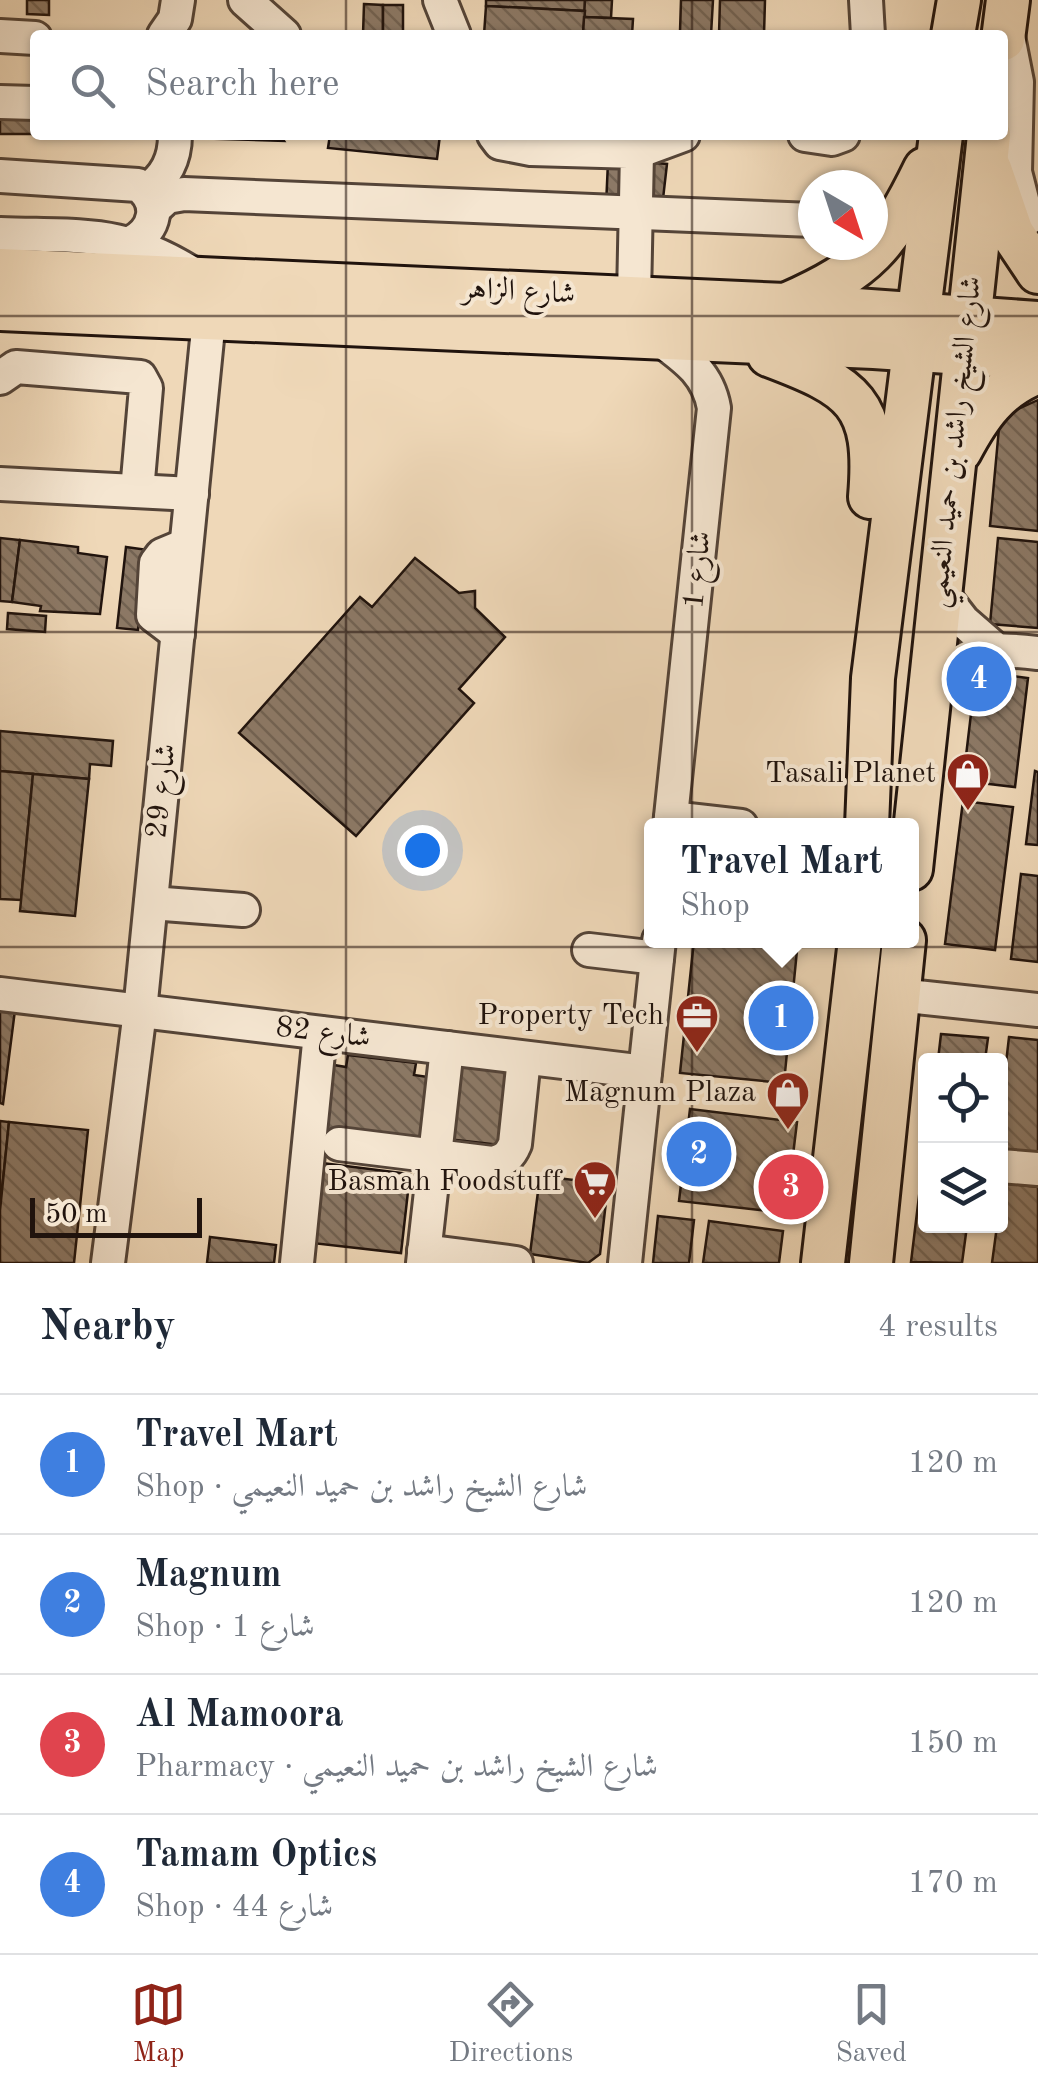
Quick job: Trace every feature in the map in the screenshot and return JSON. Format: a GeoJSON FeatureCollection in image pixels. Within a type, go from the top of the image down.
{"type":"FeatureCollection","features":[{"type":"Feature","properties":{"kind":"main road"},"geometry":{"type":"LineString","coordinates":[[954,30],[959,0]]}},
{"type":"Feature","properties":{"kind":"main road"},"geometry":{"type":"LineString","coordinates":[[786,305],[848,275],[888,238],[939,140]]}},
{"type":"Feature","properties":{"kind":"main road","name":"شارع الشيخ راشد بن حميد النعيمي"},"geometry":{"type":"LineString","coordinates":[[867,818],[873,678],[940,140]]}},
{"type":"Feature","properties":{"kind":"main road"},"geometry":{"type":"LineString","coordinates":[[988,146],[1012,233],[1038,272]]}},
{"type":"Feature","properties":{"kind":"main road","name":"شارع الشيخ راشد بن حميد النعيمي"},"geometry":{"type":"LineString","coordinates":[[916,818],[988,146]]}},
{"type":"Feature","properties":{"kind":"main road","name":"شارع الزاهر"},"geometry":{"type":"LineString","coordinates":[[0,270],[786,305],[914,332]]}},
{"type":"Feature","properties":{"kind":"main road"},"geometry":{"type":"LineString","coordinates":[[316,322],[356,312],[366,300],[363,284]]}},
{"type":"Feature","properties":{"kind":"main road","name":"شارع الزاهر"},"geometry":{"type":"LineString","coordinates":[[0,309],[731,341],[914,332],[966,336],[1038,358]]}},
{"type":"Feature","properties":{"kind":"main road","name":"شارع الزاهر"},"geometry":{"type":"LineString","coordinates":[[966,336],[1038,323]]}},
{"type":"Feature","properties":{"kind":"main road"},"geometry":{"type":"LineString","coordinates":[[731,341],[838,384],[860,411],[870,432],[873,456],[863,591],[873,678]]}},
{"type":"Feature","properties":{"kind":"main road"},"geometry":{"type":"LineString","coordinates":[[952,465],[991,402],[1012,384],[1038,372]]}},
{"type":"Feature","properties":{"kind":"main road"},"geometry":{"type":"LineString","coordinates":[[823,1263],[859,948]]}},
{"type":"Feature","properties":{"kind":"main road"},"geometry":{"type":"LineString","coordinates":[[870,1263],[903,948]]}},
{"type":"Feature","properties":{"kind":"street"},"geometry":{"type":"LineString","coordinates":[[167,30],[175,19],[178,0]]}},
{"type":"Feature","properties":{"kind":"street"},"geometry":{"type":"LineString","coordinates":[[245,0],[278,30]]}},
{"type":"Feature","properties":{"kind":"street"},"geometry":{"type":"LineString","coordinates":[[440,0],[452,30]]}},
{"type":"Feature","properties":{"kind":"street"},"geometry":{"type":"LineString","coordinates":[[866,0],[868,30]]}},
{"type":"Feature","properties":{"kind":"street"},"geometry":{"type":"LineString","coordinates":[[1008,31],[1017,82],[1014,172],[1022,206],[1038,241]]}},
{"type":"Feature","properties":{"kind":"street"},"geometry":{"type":"LineString","coordinates":[[0,36],[30,38]]}},
{"type":"Feature","properties":{"kind":"street"},"geometry":{"type":"LineString","coordinates":[[0,102],[30,103]]}},
{"type":"Feature","properties":{"kind":"street"},"geometry":{"type":"LineString","coordinates":[[130,242],[149,230],[150,200],[175,151],[175,140]]}},
{"type":"Feature","properties":{"kind":"street"},"geometry":{"type":"LineString","coordinates":[[498,140],[531,149],[637,152],[669,140]]}},
{"type":"Feature","properties":{"kind":"street"},"geometry":{"type":"LineString","coordinates":[[634,298],[637,152]]}},
{"type":"Feature","properties":{"kind":"street"},"geometry":{"type":"LineString","coordinates":[[0,176],[128,182],[150,200],[184,194],[798,219]]}},
{"type":"Feature","properties":{"kind":"street"},"geometry":{"type":"LineString","coordinates":[[0,234],[106,237],[130,242],[198,278]]}},
{"type":"Feature","properties":{"kind":"street","name":"شارع 29"},"geometry":{"type":"LineString","coordinates":[[108,1263],[140,1011],[209,319]]}},
{"type":"Feature","properties":{"kind":"street","name":"شارع 1"},"geometry":{"type":"LineString","coordinates":[[658,338],[697,368],[712,393],[714,408],[671,818]]}},
{"type":"Feature","properties":{"kind":"street"},"geometry":{"type":"LineString","coordinates":[[0,378],[16,367],[140,377],[146,388],[137,491]]}},
{"type":"Feature","properties":{"kind":"street"},"geometry":{"type":"LineString","coordinates":[[0,484],[192,494]]}},
{"type":"Feature","properties":{"kind":"street"},"geometry":{"type":"LineString","coordinates":[[939,590],[964,622],[994,648]]}},
{"type":"Feature","properties":{"kind":"street"},"geometry":{"type":"LineString","coordinates":[[929,690],[958,664],[994,648],[1038,653]]}},
{"type":"Feature","properties":{"kind":"street"},"geometry":{"type":"LineString","coordinates":[[151,903],[244,910]]}},
{"type":"Feature","properties":{"kind":"street"},"geometry":{"type":"LineString","coordinates":[[589,950],[658,949],[625,1263]]}},
{"type":"Feature","properties":{"kind":"street","name":"شارع 82"},"geometry":{"type":"LineString","coordinates":[[0,994],[645,1072]]}},
{"type":"Feature","properties":{"kind":"street"},"geometry":{"type":"LineString","coordinates":[[898,995],[1038,1010]]}},
{"type":"Feature","properties":{"kind":"street"},"geometry":{"type":"LineString","coordinates":[[297,1263],[320,1033]]}},
{"type":"Feature","properties":{"kind":"street"},"geometry":{"type":"LineString","coordinates":[[448,1048],[423,1257],[516,1263]]}},
{"type":"Feature","properties":{"kind":"street"},"geometry":{"type":"LineString","coordinates":[[339,1144],[492,1163],[511,1154],[515,1144],[524,1058]]}},
{"type":"Feature","properties":{"kind":"street"},"geometry":{"type":"LineString","coordinates":[[1008,1167],[1038,1169]]}},
{"type":"Feature","properties":{"kind":"building"},"geometry":{"type":"Polygon","coordinates":[[[27,0],[49,0],[49,15],[27,14],[27,0]]]}},
{"type":"Feature","properties":{"kind":"building"},"geometry":{"type":"Polygon","coordinates":[[[486,0],[585,0],[585,11],[486,6],[486,0]]]}},
{"type":"Feature","properties":{"kind":"building"},"geometry":{"type":"Polygon","coordinates":[[[585,0],[612,0],[611,18],[584,17],[585,0]]]}},
{"type":"Feature","properties":{"kind":"building"},"geometry":{"type":"Polygon","coordinates":[[[681,0],[713,0],[711,30],[680,30],[681,0]]]}},
{"type":"Feature","properties":{"kind":"building"},"geometry":{"type":"Polygon","coordinates":[[[720,0],[765,0],[764,30],[719,30],[720,0]]]}},
{"type":"Feature","properties":{"kind":"building"},"geometry":{"type":"Polygon","coordinates":[[[364,4],[383,5],[383,30],[363,30],[364,4]]]}},
{"type":"Feature","properties":{"kind":"building"},"geometry":{"type":"Polygon","coordinates":[[[383,5],[403,5],[403,30],[383,30],[383,5]]]}},
{"type":"Feature","properties":{"kind":"building"},"geometry":{"type":"Polygon","coordinates":[[[486,6],[585,11],[583,30],[484,30],[486,6]]]}},
{"type":"Feature","properties":{"kind":"building"},"geometry":{"type":"Polygon","coordinates":[[[584,17],[633,19],[632,30],[583,30],[584,17]]]}},
{"type":"Feature","properties":{"kind":"building"},"geometry":{"type":"Polygon","coordinates":[[[0,117],[30,117],[30,134],[0,134],[0,117]]]}},
{"type":"Feature","properties":{"kind":"building"},"geometry":{"type":"Polygon","coordinates":[[[329,140],[439,140],[437,159],[328,148],[329,140]]]}},
{"type":"Feature","properties":{"kind":"building"},"geometry":{"type":"Polygon","coordinates":[[[608,162],[630,163],[629,197],[606,206],[608,162]]]}},
{"type":"Feature","properties":{"kind":"building"},"geometry":{"type":"Polygon","coordinates":[[[645,162],[667,164],[663,199],[642,197],[645,162]]]}},
{"type":"Feature","properties":{"kind":"building"},"geometry":{"type":"Polygon","coordinates":[[[1038,400],[1038,531],[990,526],[1000,417],[1038,400]]]}},
{"type":"Feature","properties":{"kind":"building"},"geometry":{"type":"Polygon","coordinates":[[[0,538],[20,540],[12,602],[0,601],[0,538]]]}},
{"type":"Feature","properties":{"kind":"building"},"geometry":{"type":"Polygon","coordinates":[[[998,538],[1038,542],[1038,628],[990,624],[998,538]]]}},
{"type":"Feature","properties":{"kind":"building"},"geometry":{"type":"Polygon","coordinates":[[[20,540],[78,547],[78,553],[107,557],[100,614],[40,611],[41,606],[12,602],[20,540]]]}},
{"type":"Feature","properties":{"kind":"building"},"geometry":{"type":"Polygon","coordinates":[[[126,547],[148,550],[138,630],[117,628],[126,547]]]}},
{"type":"Feature","properties":{"kind":"building"},"geometry":{"type":"Polygon","coordinates":[[[415,558],[459,593],[475,591],[475,608],[505,637],[459,689],[474,703],[356,836],[239,733],[360,597],[372,607],[415,558]]]}},
{"type":"Feature","properties":{"kind":"building"},"geometry":{"type":"Polygon","coordinates":[[[8,613],[46,616],[45,632],[7,629],[8,613]]]}},
{"type":"Feature","properties":{"kind":"building"},"geometry":{"type":"Polygon","coordinates":[[[976,672],[1028,678],[1015,787],[963,781],[976,672]]]}},
{"type":"Feature","properties":{"kind":"building"},"geometry":{"type":"Polygon","coordinates":[[[0,731],[113,741],[111,766],[90,764],[89,779],[0,771],[0,731]]]}},
{"type":"Feature","properties":{"kind":"building"},"geometry":{"type":"Polygon","coordinates":[[[0,771],[33,774],[21,900],[0,899],[0,771]]]}},
{"type":"Feature","properties":{"kind":"building"},"geometry":{"type":"Polygon","coordinates":[[[1035,771],[1038,772],[1038,845],[1026,844],[1035,771]]]}},
{"type":"Feature","properties":{"kind":"building"},"geometry":{"type":"Polygon","coordinates":[[[33,774],[89,779],[75,916],[20,911],[33,774]]]}},
{"type":"Feature","properties":{"kind":"building"},"geometry":{"type":"Polygon","coordinates":[[[963,801],[1013,807],[995,950],[945,944],[963,801]]]}},
{"type":"Feature","properties":{"kind":"building"},"geometry":{"type":"Polygon","coordinates":[[[1021,874],[1038,876],[1038,962],[1011,959],[1021,874]]]}},
{"type":"Feature","properties":{"kind":"building"},"geometry":{"type":"Polygon","coordinates":[[[693,948],[797,948],[784,1083],[680,1073],[693,948]]]}},
{"type":"Feature","properties":{"kind":"building"},"geometry":{"type":"Polygon","coordinates":[[[0,1008],[15,1010],[3,1104],[0,1103],[0,1008]]]}},
{"type":"Feature","properties":{"kind":"building"},"geometry":{"type":"Polygon","coordinates":[[[941,1034],[988,1038],[986,1053],[939,1053],[941,1034]]]}},
{"type":"Feature","properties":{"kind":"building"},"geometry":{"type":"Polygon","coordinates":[[[1009,1037],[1038,1040],[1038,1162],[1008,1159],[1009,1037]]]}},
{"type":"Feature","properties":{"kind":"building"},"geometry":{"type":"Polygon","coordinates":[[[348,1055],[416,1063],[414,1075],[428,1077],[419,1147],[326,1136],[334,1065],[346,1067],[348,1055]]]}},
{"type":"Feature","properties":{"kind":"building"},"geometry":{"type":"Polygon","coordinates":[[[448,1061],[518,1070],[509,1146],[438,1138],[448,1061]]]}},
{"type":"Feature","properties":{"kind":"building"},"geometry":{"type":"Polygon","coordinates":[[[690,1109],[797,1122],[786,1213],[679,1201],[690,1109]]]}},
{"type":"Feature","properties":{"kind":"building"},"geometry":{"type":"Polygon","coordinates":[[[0,1121],[9,1122],[0,1210],[0,1121]]]}},
{"type":"Feature","properties":{"kind":"building"},"geometry":{"type":"Polygon","coordinates":[[[9,1122],[88,1130],[74,1263],[0,1263],[0,1210],[9,1122]]]}},
{"type":"Feature","properties":{"kind":"building"},"geometry":{"type":"Polygon","coordinates":[[[322,1163],[410,1174],[401,1253],[312,1243],[322,1163]]]}},
{"type":"Feature","properties":{"kind":"building"},"geometry":{"type":"Polygon","coordinates":[[[540,1176],[608,1184],[600,1254],[588,1263],[530,1254],[540,1176]]]}},
{"type":"Feature","properties":{"kind":"building"},"geometry":{"type":"Polygon","coordinates":[[[1008,1184],[1038,1187],[1038,1263],[992,1263],[996,1233],[1008,1233],[1008,1184]]]}},
{"type":"Feature","properties":{"kind":"building"},"geometry":{"type":"Polygon","coordinates":[[[918,1204],[918,1233],[966,1233],[962,1263],[911,1262],[918,1204]]]}},
{"type":"Feature","properties":{"kind":"building"},"geometry":{"type":"Polygon","coordinates":[[[658,1216],[694,1220],[689,1263],[653,1263],[658,1216]]]}},
{"type":"Feature","properties":{"kind":"building"},"geometry":{"type":"Polygon","coordinates":[[[709,1221],[783,1231],[779,1263],[703,1263],[709,1221]]]}},
{"type":"Feature","properties":{"kind":"building"},"geometry":{"type":"Polygon","coordinates":[[[210,1237],[276,1245],[274,1263],[207,1263],[210,1237]]]}},
{"type":"Feature","properties":{"kind":"place","name":"Tamam Optics"},"geometry":{"type":"Point","coordinates":[979,679]}},
{"type":"Feature","properties":{"kind":"place","name":"Tasali Planet"},"geometry":{"type":"Point","coordinates":[968,812]}},
{"type":"Feature","properties":{"kind":"place","name":"Travel Mart"},"geometry":{"type":"Point","coordinates":[781,1018]}},
{"type":"Feature","properties":{"kind":"place","name":"Property Tech"},"geometry":{"type":"Point","coordinates":[697,1054]}},
{"type":"Feature","properties":{"kind":"place","name":"Magnum Plaza"},"geometry":{"type":"Point","coordinates":[788,1131]}},
{"type":"Feature","properties":{"kind":"place","name":"Magnum"},"geometry":{"type":"Point","coordinates":[699,1154]}},
{"type":"Feature","properties":{"kind":"place","name":"Al Mamoora"},"geometry":{"type":"Point","coordinates":[791,1187]}},
{"type":"Feature","properties":{"kind":"place","name":"Basmah Foodstuff"},"geometry":{"type":"Point","coordinates":[595,1220]}}]}
